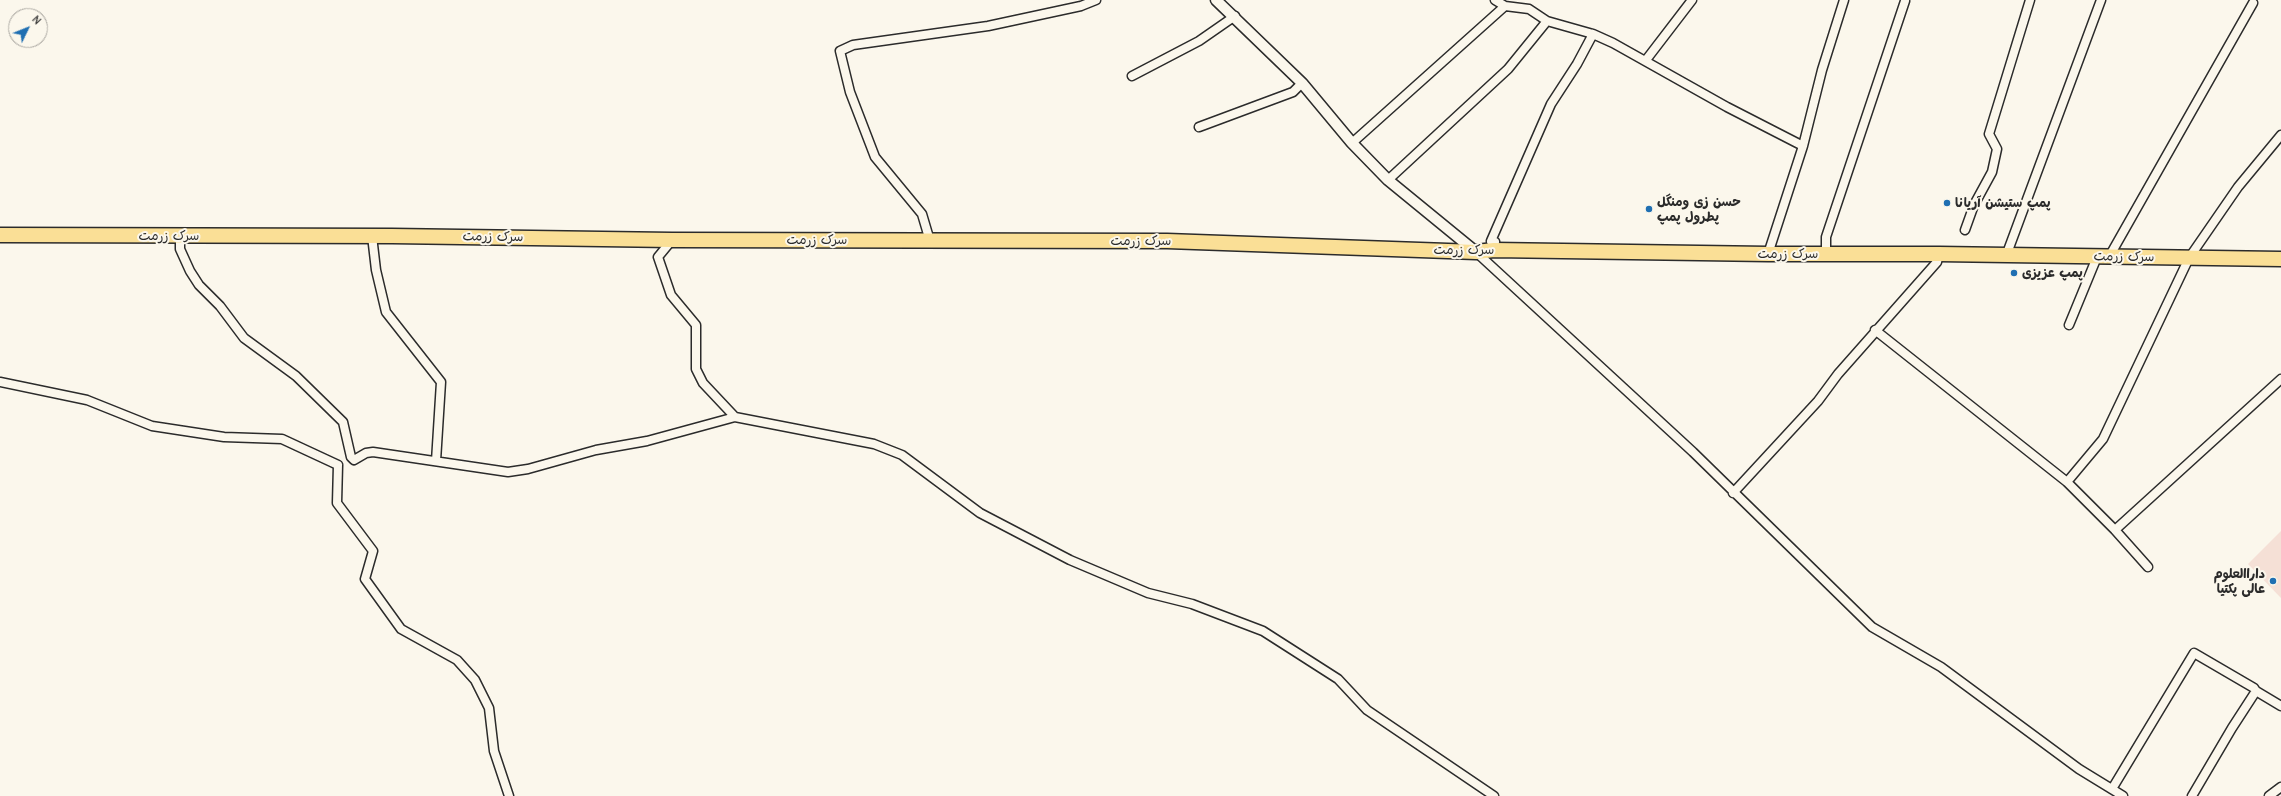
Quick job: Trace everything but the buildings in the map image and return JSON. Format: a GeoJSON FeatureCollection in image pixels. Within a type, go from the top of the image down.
{"type":"FeatureCollection","features":[{"type":"Feature","properties":{"kind":"highway","name":"سرک زرمت"},"geometry":{"type":"LineString","coordinates":[[0,236],[372,236],[672,240],[1167,241],[1476,252],[1494,250],[2281,259]]}},
{"type":"Feature","properties":{"kind":"street"},"geometry":{"type":"LineString","coordinates":[[930,241],[922,214],[875,157],[850,92],[840,51],[853,45],[988,26],[1081,6],[1096,0]]}},
{"type":"Feature","properties":{"kind":"street"},"geometry":{"type":"LineString","coordinates":[[1216,0],[1235,16],[1302,83],[1352,142],[1388,180],[1476,252],[1693,452],[1733,493],[1872,627],[1941,667],[2079,769],[2122,796]]}},
{"type":"Feature","properties":{"kind":"street"},"geometry":{"type":"LineString","coordinates":[[1495,0],[1505,6],[1529,9],[1547,21],[1593,34],[1646,60],[1727,107],[1803,146]]}},
{"type":"Feature","properties":{"kind":"street"},"geometry":{"type":"LineString","coordinates":[[1646,60],[1692,0]]}},
{"type":"Feature","properties":{"kind":"street"},"geometry":{"type":"LineString","coordinates":[[1768,254],[1803,146],[1822,70],[1844,0]]}},
{"type":"Feature","properties":{"kind":"street"},"geometry":{"type":"LineString","coordinates":[[1965,230],[1974,206],[1992,172],[1997,149],[1988,134],[2030,0]]}},
{"type":"Feature","properties":{"kind":"street"},"geometry":{"type":"LineString","coordinates":[[2006,256],[2101,0]]}},
{"type":"Feature","properties":{"kind":"street"},"geometry":{"type":"LineString","coordinates":[[1826,254],[1826,237],[1905,1]]}},
{"type":"Feature","properties":{"kind":"street"},"geometry":{"type":"LineString","coordinates":[[2069,325],[2103,257],[2253,3]]}},
{"type":"Feature","properties":{"kind":"street"},"geometry":{"type":"LineString","coordinates":[[1352,142],[1505,6]]}},
{"type":"Feature","properties":{"kind":"street"},"geometry":{"type":"LineString","coordinates":[[1132,76],[1199,42],[1235,16]]}},
{"type":"Feature","properties":{"kind":"street"},"geometry":{"type":"LineString","coordinates":[[1388,180],[1508,69],[1547,21]]}},
{"type":"Feature","properties":{"kind":"street"},"geometry":{"type":"LineString","coordinates":[[1494,250],[1495,242],[1491,241],[1551,104],[1577,64],[1593,34]]}},
{"type":"Feature","properties":{"kind":"street"},"geometry":{"type":"LineString","coordinates":[[1199,127],[1292,92],[1302,83]]}},
{"type":"Feature","properties":{"kind":"street"},"geometry":{"type":"LineString","coordinates":[[2067,482],[2103,439],[2189,258],[2238,187],[2281,135]]}},
{"type":"Feature","properties":{"kind":"street"},"geometry":{"type":"LineString","coordinates":[[180,236],[180,249],[190,271],[199,285],[220,306],[244,338],[296,376],[343,422],[351,457]]}},
{"type":"Feature","properties":{"kind":"street"},"geometry":{"type":"LineString","coordinates":[[372,236],[376,270],[386,312],[441,382],[436,460]]}},
{"type":"Feature","properties":{"kind":"street"},"geometry":{"type":"LineString","coordinates":[[672,240],[658,257],[671,295],[696,325],[696,369],[702,383],[734,418]]}},
{"type":"Feature","properties":{"kind":"street"},"geometry":{"type":"LineString","coordinates":[[1733,493],[1818,401],[1838,374],[1875,330],[1937,262],[1940,254]]}},
{"type":"Feature","properties":{"kind":"street"},"geometry":{"type":"LineString","coordinates":[[1875,330],[2067,482],[2115,530],[2148,566]]}},
{"type":"Feature","properties":{"kind":"street"},"geometry":{"type":"LineString","coordinates":[[2115,530],[2281,380]]}},
{"type":"Feature","properties":{"kind":"street"},"geometry":{"type":"LineString","coordinates":[[0,382],[87,400],[152,426],[224,437],[282,439],[338,465]]}},
{"type":"Feature","properties":{"kind":"street"},"geometry":{"type":"LineString","coordinates":[[351,457],[354,460],[366,453],[372,452],[391,456],[436,460],[508,472],[528,469],[596,450],[683,432],[724,419],[734,418],[874,444],[902,454],[980,513],[1070,560],[1148,593],[1192,604],[1263,631],[1338,679],[1367,710],[1494,796]]}},
{"type":"Feature","properties":{"kind":"street"},"geometry":{"type":"LineString","coordinates":[[338,465],[351,457]]}},
{"type":"Feature","properties":{"kind":"street"},"geometry":{"type":"LineString","coordinates":[[338,465],[337,503],[373,552],[365,579],[401,629],[457,660],[474,680],[489,708],[494,751],[508,796]]}},
{"type":"Feature","properties":{"kind":"street"},"geometry":{"type":"LineString","coordinates":[[2112,789],[2194,653],[2281,706]]}},
{"type":"Feature","properties":{"kind":"street"},"geometry":{"type":"LineString","coordinates":[[2192,796],[2232,728],[2256,691]]}},
{"type":"Feature","properties":{"kind":"street"},"geometry":{"type":"LineString","coordinates":[[2272,795],[2281,787]]}},
{"type":"Feature","properties":{"kind":"shaded area","name":"داراالعلوم عالی پکتیا"},"geometry":{"type":"Polygon","coordinates":[[[2281,531],[2281,598],[2248,564],[2281,531]]]}},
{"type":"Feature","properties":{"kind":"place","name":"پمپ ستیشن آریانا"},"geometry":{"type":"Point","coordinates":[1947,203]}},
{"type":"Feature","properties":{"kind":"place","name":"حسن زی ومنگل پطرول پمپ"},"geometry":{"type":"Point","coordinates":[1649,209]}},
{"type":"Feature","properties":{"kind":"place","name":"پمپ عزیزی"},"geometry":{"type":"Point","coordinates":[2014,273]}},
{"type":"Feature","properties":{"kind":"place","name":"داراالعلوم عالی پکتیا"},"geometry":{"type":"Point","coordinates":[2273,581]}}]}
